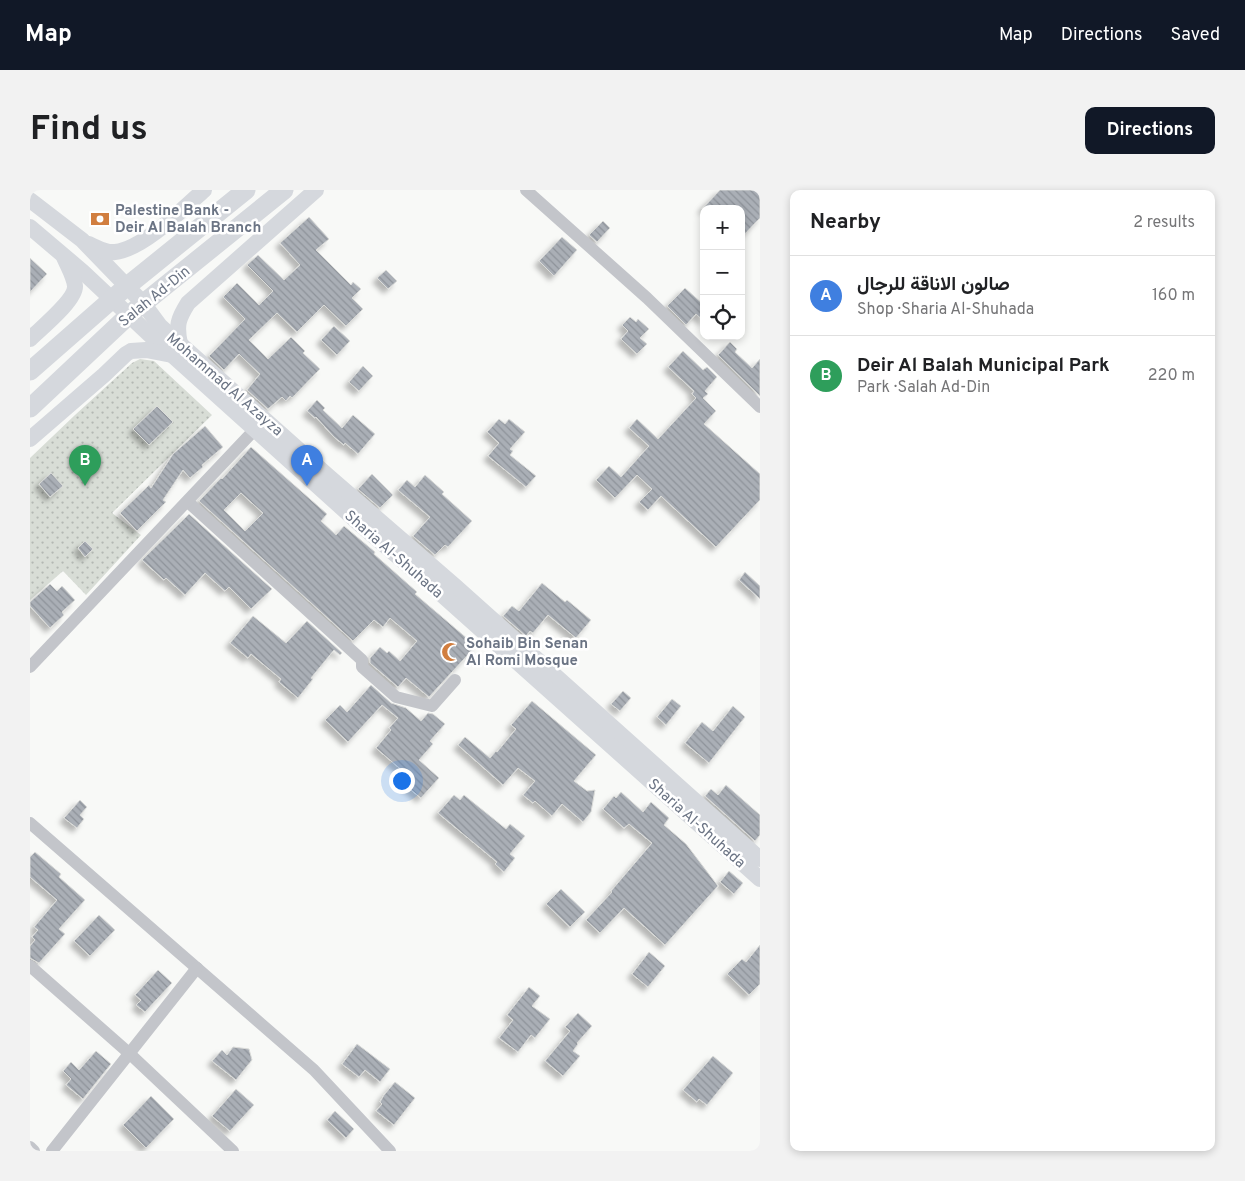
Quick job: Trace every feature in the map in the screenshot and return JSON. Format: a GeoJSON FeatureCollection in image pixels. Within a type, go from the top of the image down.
{"type":"FeatureCollection","features":[{"type":"Feature","properties":{"kind":"highway","name":"Salah Ad-Din"},"geometry":{"type":"LineString","coordinates":[[30,371],[126,286],[246,190]]}},
{"type":"Feature","properties":{"kind":"highway","name":"Salah Ad-Din"},"geometry":{"type":"LineString","coordinates":[[30,408],[136,309],[284,190]]}},
{"type":"Feature","properties":{"kind":"main road"},"geometry":{"type":"LineString","coordinates":[[82,240],[104,251],[114,252],[129,249],[178,214],[204,190]]}},
{"type":"Feature","properties":{"kind":"main road"},"geometry":{"type":"LineString","coordinates":[[176,349],[178,321],[188,302],[316,190]]}},
{"type":"Feature","properties":{"kind":"main road"},"geometry":{"type":"LineString","coordinates":[[30,200],[82,240],[126,286],[136,309],[176,349]]}},
{"type":"Feature","properties":{"kind":"main road"},"geometry":{"type":"LineString","coordinates":[[30,227],[112,299],[136,309]]}},
{"type":"Feature","properties":{"kind":"main road"},"geometry":{"type":"LineString","coordinates":[[30,339],[73,294],[75,284],[63,254]]}},
{"type":"Feature","properties":{"kind":"main road"},"geometry":{"type":"LineString","coordinates":[[30,439],[126,354],[131,351],[176,349]]}},
{"type":"Feature","properties":{"kind":"main road","name":"Mohammad Al Azayza"},"geometry":{"type":"LineString","coordinates":[[176,349],[259,424],[455,586],[760,859]]}},
{"type":"Feature","properties":{"kind":"main road","name":"Sharia Al-Shuhada"},"geometry":{"type":"LineString","coordinates":[[259,424],[760,879]]}},
{"type":"Feature","properties":{"kind":"street"},"geometry":{"type":"LineString","coordinates":[[526,190],[647,298],[760,407]]}},
{"type":"Feature","properties":{"kind":"street"},"geometry":{"type":"LineString","coordinates":[[30,667],[188,502],[259,424]]}},
{"type":"Feature","properties":{"kind":"street"},"geometry":{"type":"LineString","coordinates":[[188,502],[362,660],[362,667],[396,697],[432,706],[455,680]]}},
{"type":"Feature","properties":{"kind":"street"},"geometry":{"type":"LineString","coordinates":[[30,823],[314,1070],[390,1151]]}},
{"type":"Feature","properties":{"kind":"street"},"geometry":{"type":"LineString","coordinates":[[30,966],[130,1054],[233,1151]]}},
{"type":"Feature","properties":{"kind":"street"},"geometry":{"type":"LineString","coordinates":[[52,1151],[197,968]]}},
{"type":"Feature","properties":{"kind":"street"},"geometry":{"type":"LineString","coordinates":[[30,1147],[34,1151]]}},
{"type":"Feature","properties":{"kind":"shaded area"},"geometry":{"type":"Polygon","coordinates":[[[140,359],[154,361],[212,415],[112,513],[141,535],[86,595],[63,571],[30,600],[30,458],[132,363],[140,359]]]}},
{"type":"Feature","properties":{"kind":"building"},"geometry":{"type":"Polygon","coordinates":[[[720,190],[760,190],[760,218],[745,234],[745,205],[706,205],[720,190]]]}},
{"type":"Feature","properties":{"kind":"building"},"geometry":{"type":"Polygon","coordinates":[[[309,217],[329,239],[316,250],[351,285],[353,282],[361,289],[352,298],[363,309],[346,326],[324,305],[297,332],[277,313],[249,340],[268,359],[291,337],[305,351],[303,353],[320,369],[292,398],[290,396],[286,401],[282,397],[268,409],[247,390],[260,374],[239,354],[224,370],[209,356],[245,319],[223,297],[237,283],[259,305],[273,291],[247,265],[258,255],[284,280],[300,265],[280,243],[309,217]]]}},
{"type":"Feature","properties":{"kind":"building"},"geometry":{"type":"Polygon","coordinates":[[[603,221],[610,228],[597,242],[589,235],[603,221]]]}},
{"type":"Feature","properties":{"kind":"building"},"geometry":{"type":"Polygon","coordinates":[[[562,237],[577,250],[554,276],[539,261],[562,237]]]}},
{"type":"Feature","properties":{"kind":"building"},"geometry":{"type":"Polygon","coordinates":[[[30,258],[47,274],[30,292],[30,258]]]}},
{"type":"Feature","properties":{"kind":"building"},"geometry":{"type":"Polygon","coordinates":[[[386,270],[397,281],[388,289],[377,278],[386,270]]]}},
{"type":"Feature","properties":{"kind":"building"},"geometry":{"type":"Polygon","coordinates":[[[685,288],[700,301],[700,318],[696,314],[686,325],[667,306],[685,288]]]}},
{"type":"Feature","properties":{"kind":"building"},"geometry":{"type":"Polygon","coordinates":[[[630,317],[636,322],[638,319],[649,329],[640,338],[647,344],[637,354],[621,339],[628,331],[622,325],[630,317]]]}},
{"type":"Feature","properties":{"kind":"building"},"geometry":{"type":"Polygon","coordinates":[[[334,326],[350,341],[337,355],[321,340],[334,326]]]}},
{"type":"Feature","properties":{"kind":"building"},"geometry":{"type":"Polygon","coordinates":[[[730,342],[737,349],[735,352],[752,368],[760,359],[760,396],[718,355],[730,342]]]}},
{"type":"Feature","properties":{"kind":"building"},"geometry":{"type":"Polygon","coordinates":[[[683,351],[703,370],[707,367],[717,377],[705,391],[708,394],[703,398],[716,411],[704,424],[760,474],[760,500],[716,547],[661,496],[648,510],[639,502],[652,489],[637,475],[615,498],[596,480],[609,466],[621,477],[649,446],[629,428],[637,419],[658,439],[696,398],[692,394],[694,391],[668,367],[683,351]]]}},
{"type":"Feature","properties":{"kind":"building"},"geometry":{"type":"Polygon","coordinates":[[[363,366],[373,376],[359,391],[349,382],[363,366]]]}},
{"type":"Feature","properties":{"kind":"building"},"geometry":{"type":"Polygon","coordinates":[[[317,400],[325,408],[323,410],[342,428],[353,415],[375,434],[358,454],[334,437],[316,417],[307,411],[317,400]]]}},
{"type":"Feature","properties":{"kind":"building"},"geometry":{"type":"Polygon","coordinates":[[[157,406],[173,422],[149,445],[133,429],[157,406]]]}},
{"type":"Feature","properties":{"kind":"building"},"geometry":{"type":"Polygon","coordinates":[[[499,419],[505,424],[509,419],[525,432],[510,449],[513,451],[510,455],[536,476],[526,487],[488,456],[499,443],[487,432],[499,419]]]}},
{"type":"Feature","properties":{"kind":"building"},"geometry":{"type":"Polygon","coordinates":[[[205,426],[223,447],[190,478],[183,470],[163,500],[166,502],[137,531],[120,513],[149,485],[151,488],[173,454],[205,426]]]}},
{"type":"Feature","properties":{"kind":"building"},"geometry":{"type":"Polygon","coordinates":[[[251,447],[327,514],[321,521],[336,535],[344,526],[375,552],[374,554],[417,592],[415,594],[476,646],[429,697],[406,678],[398,687],[370,663],[370,658],[380,647],[387,653],[389,651],[400,661],[417,641],[390,618],[383,627],[374,620],[353,641],[199,501],[251,447]],[[241,493],[224,510],[245,531],[263,513],[241,493]]]}},
{"type":"Feature","properties":{"kind":"building"},"geometry":{"type":"Polygon","coordinates":[[[51,473],[63,486],[50,497],[39,484],[51,473]]]}},
{"type":"Feature","properties":{"kind":"building"},"geometry":{"type":"Polygon","coordinates":[[[372,474],[393,495],[380,508],[358,489],[372,474]]]}},
{"type":"Feature","properties":{"kind":"building"},"geometry":{"type":"Polygon","coordinates":[[[425,475],[444,492],[442,494],[472,521],[448,547],[445,545],[435,555],[413,536],[430,517],[398,490],[407,480],[415,487],[425,475]]]}},
{"type":"Feature","properties":{"kind":"building"},"geometry":{"type":"Polygon","coordinates":[[[189,514],[272,589],[251,609],[229,587],[225,591],[205,573],[185,595],[166,578],[164,580],[142,560],[189,514]]]}},
{"type":"Feature","properties":{"kind":"building"},"geometry":{"type":"Polygon","coordinates":[[[85,541],[93,549],[85,557],[78,548],[85,541]]]}},
{"type":"Feature","properties":{"kind":"building"},"geometry":{"type":"Polygon","coordinates":[[[745,572],[760,586],[760,599],[739,580],[745,572]]]}},
{"type":"Feature","properties":{"kind":"building"},"geometry":{"type":"Polygon","coordinates":[[[542,583],[591,620],[576,638],[548,615],[533,633],[530,631],[526,636],[503,616],[512,606],[519,611],[542,583]]]}},
{"type":"Feature","properties":{"kind":"building"},"geometry":{"type":"Polygon","coordinates":[[[50,584],[57,591],[62,586],[75,600],[62,612],[64,615],[50,628],[30,606],[30,602],[50,584]]]}},
{"type":"Feature","properties":{"kind":"building"},"geometry":{"type":"Polygon","coordinates":[[[253,616],[286,643],[307,621],[342,653],[340,655],[334,650],[311,678],[313,679],[298,698],[279,682],[281,679],[251,654],[248,658],[230,643],[253,616]]]}},
{"type":"Feature","properties":{"kind":"building"},"geometry":{"type":"Polygon","coordinates":[[[371,685],[391,703],[406,708],[421,721],[428,713],[433,714],[445,724],[430,741],[433,744],[419,760],[439,778],[421,798],[405,785],[411,778],[376,748],[398,718],[382,705],[348,742],[325,720],[340,705],[347,712],[371,685]]]}},
{"type":"Feature","properties":{"kind":"building"},"geometry":{"type":"Polygon","coordinates":[[[623,691],[631,698],[620,711],[611,704],[623,691]]]}},
{"type":"Feature","properties":{"kind":"building"},"geometry":{"type":"Polygon","coordinates":[[[672,699],[681,706],[666,725],[657,717],[672,699]]]}},
{"type":"Feature","properties":{"kind":"building"},"geometry":{"type":"Polygon","coordinates":[[[532,701],[596,755],[574,781],[587,791],[595,790],[591,812],[583,822],[562,804],[552,816],[535,801],[533,803],[523,795],[535,781],[518,768],[503,785],[458,745],[465,737],[490,758],[516,729],[511,725],[532,701]]]}},
{"type":"Feature","properties":{"kind":"building"},"geometry":{"type":"Polygon","coordinates":[[[733,706],[745,717],[709,763],[685,743],[702,722],[713,731],[733,706]]]}},
{"type":"Feature","properties":{"kind":"building"},"geometry":{"type":"Polygon","coordinates":[[[726,785],[760,815],[760,835],[755,841],[705,796],[711,789],[718,795],[726,785]]]}},
{"type":"Feature","properties":{"kind":"building"},"geometry":{"type":"Polygon","coordinates":[[[621,792],[643,812],[651,802],[669,818],[664,825],[686,844],[718,886],[665,945],[624,908],[600,933],[586,920],[612,892],[652,843],[629,824],[624,828],[603,809],[614,796],[616,798],[621,792]]]}},
{"type":"Feature","properties":{"kind":"building"},"geometry":{"type":"Polygon","coordinates":[[[454,795],[460,800],[464,795],[506,829],[510,824],[525,836],[510,854],[515,858],[504,872],[495,864],[497,862],[438,813],[454,795]]]}},
{"type":"Feature","properties":{"kind":"building"},"geometry":{"type":"Polygon","coordinates":[[[80,800],[87,807],[80,815],[84,819],[77,828],[64,818],[80,800]]]}},
{"type":"Feature","properties":{"kind":"building"},"geometry":{"type":"Polygon","coordinates":[[[35,852],[61,874],[59,877],[85,900],[59,929],[65,934],[39,963],[30,958],[30,946],[35,940],[32,937],[38,930],[34,927],[57,900],[30,877],[30,857],[35,852]]]}},
{"type":"Feature","properties":{"kind":"building"},"geometry":{"type":"Polygon","coordinates":[[[729,871],[743,883],[734,894],[720,882],[729,871]]]}},
{"type":"Feature","properties":{"kind":"building"},"geometry":{"type":"Polygon","coordinates":[[[561,889],[585,912],[570,927],[546,904],[561,889]]]}},
{"type":"Feature","properties":{"kind":"building"},"geometry":{"type":"Polygon","coordinates":[[[99,915],[115,930],[90,956],[74,941],[99,915]]]}},
{"type":"Feature","properties":{"kind":"building"},"geometry":{"type":"Polygon","coordinates":[[[760,945],[760,984],[749,995],[727,974],[742,959],[746,962],[760,945]]]}},
{"type":"Feature","properties":{"kind":"building"},"geometry":{"type":"Polygon","coordinates":[[[649,952],[665,966],[648,987],[632,974],[649,952]]]}},
{"type":"Feature","properties":{"kind":"building"},"geometry":{"type":"Polygon","coordinates":[[[158,970],[172,983],[145,1012],[136,1005],[141,1000],[135,995],[158,970]]]}},
{"type":"Feature","properties":{"kind":"building"},"geometry":{"type":"Polygon","coordinates":[[[529,987],[540,996],[532,1006],[550,1019],[535,1038],[531,1035],[518,1052],[499,1038],[513,1020],[507,1015],[529,987]]]}},
{"type":"Feature","properties":{"kind":"building"},"geometry":{"type":"Polygon","coordinates":[[[578,1013],[592,1026],[577,1043],[573,1051],[580,1056],[563,1076],[545,1061],[570,1031],[565,1027],[578,1013]]]}},
{"type":"Feature","properties":{"kind":"building"},"geometry":{"type":"Polygon","coordinates":[[[357,1044],[390,1069],[380,1082],[365,1070],[359,1077],[342,1064],[357,1044]]]}},
{"type":"Feature","properties":{"kind":"building"},"geometry":{"type":"Polygon","coordinates":[[[233,1047],[249,1049],[252,1060],[236,1080],[212,1061],[222,1050],[227,1055],[233,1047]]]}},
{"type":"Feature","properties":{"kind":"building"},"geometry":{"type":"Polygon","coordinates":[[[96,1051],[111,1064],[83,1099],[66,1085],[71,1079],[63,1071],[71,1062],[79,1070],[96,1051]]]}},
{"type":"Feature","properties":{"kind":"building"},"geometry":{"type":"Polygon","coordinates":[[[713,1056],[733,1073],[707,1105],[699,1099],[697,1102],[683,1090],[713,1056]]]}},
{"type":"Feature","properties":{"kind":"building"},"geometry":{"type":"Polygon","coordinates":[[[395,1082],[415,1098],[394,1125],[376,1111],[382,1104],[380,1102],[384,1095],[395,1082]]]}},
{"type":"Feature","properties":{"kind":"building"},"geometry":{"type":"Polygon","coordinates":[[[236,1089],[254,1105],[230,1131],[212,1116],[236,1089]]]}},
{"type":"Feature","properties":{"kind":"building"},"geometry":{"type":"Polygon","coordinates":[[[151,1096],[174,1119],[146,1148],[123,1125],[151,1096]]]}},
{"type":"Feature","properties":{"kind":"building"},"geometry":{"type":"Polygon","coordinates":[[[335,1111],[354,1129],[346,1138],[327,1120],[335,1111]]]}},
{"type":"Feature","properties":{"kind":"place","name":"Palestine Bank - Deir Al Balah Branch"},"geometry":{"type":"Point","coordinates":[100,219]}},
{"type":"Feature","properties":{"kind":"place","name":"Deir Al Balah Municipal Park"},"geometry":{"type":"Point","coordinates":[85,486]}},
{"type":"Feature","properties":{"kind":"place","name":"صالون الاناقة للرجال"},"geometry":{"type":"Point","coordinates":[307,486]}},
{"type":"Feature","properties":{"kind":"place","name":"Sohaib Bin Senan Al Romi Mosque"},"geometry":{"type":"Point","coordinates":[451,652]}}]}
